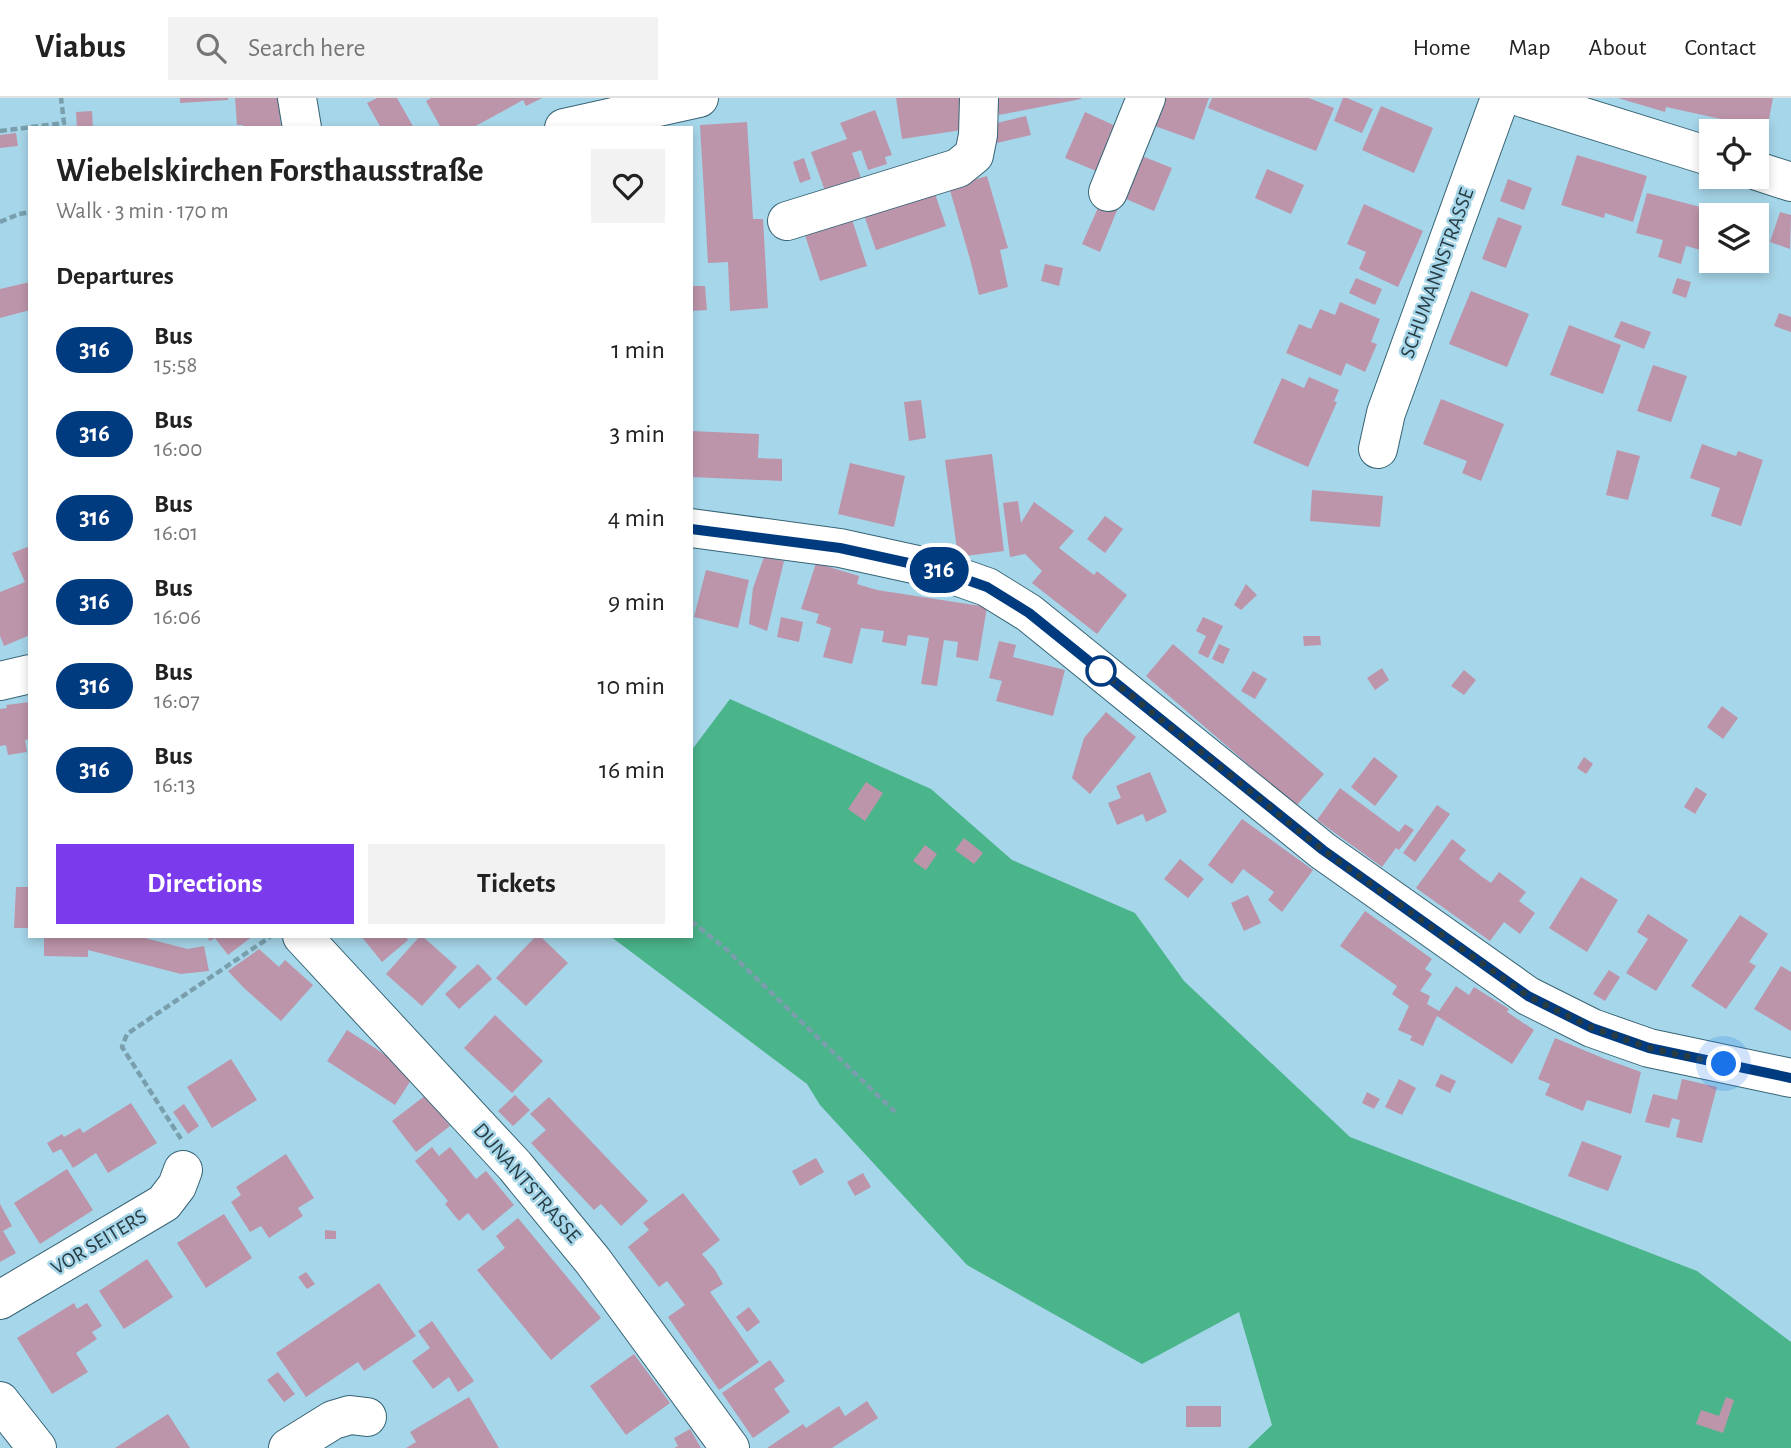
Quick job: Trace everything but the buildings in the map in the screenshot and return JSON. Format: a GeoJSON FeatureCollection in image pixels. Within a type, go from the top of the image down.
{"type":"FeatureCollection","features":[{"type":"Feature","properties":{"kind":"street"},"geometry":{"type":"LineString","coordinates":[[297,98],[302,126]]}},
{"type":"Feature","properties":{"kind":"street"},"geometry":{"type":"LineString","coordinates":[[573,126],[699,98]]}},
{"type":"Feature","properties":{"kind":"street"},"geometry":{"type":"LineString","coordinates":[[787,221],[958,168],[974,155],[978,135],[979,98]]}},
{"type":"Feature","properties":{"kind":"street"},"geometry":{"type":"LineString","coordinates":[[1108,192],[1146,98]]}},
{"type":"Feature","properties":{"kind":"street","name":"SCHUMANNSTRASSE"},"geometry":{"type":"LineString","coordinates":[[1378,449],[1386,413],[1500,98]]}},
{"type":"Feature","properties":{"kind":"street"},"geometry":{"type":"LineString","coordinates":[[1523,98],[1699,153]]}},
{"type":"Feature","properties":{"kind":"street"},"geometry":{"type":"LineString","coordinates":[[1769,175],[1791,181]]}},
{"type":"Feature","properties":{"kind":"street"},"geometry":{"type":"LineString","coordinates":[[693,528],[840,548],[936,569],[987,587],[1029,613],[1323,850],[1528,996],[1592,1028],[1649,1048],[1791,1078]]}},
{"type":"Feature","properties":{"kind":"street"},"geometry":{"type":"LineString","coordinates":[[0,681],[28,674]]}},
{"type":"Feature","properties":{"kind":"street","name":"DUNANTSTRASSE"},"geometry":{"type":"LineString","coordinates":[[304,938],[515,1166],[593,1261],[730,1448]]}},
{"type":"Feature","properties":{"kind":"street","name":"VOR SEITERS"},"geometry":{"type":"LineString","coordinates":[[0,1300],[164,1203],[177,1186],[183,1170]]}},
{"type":"Feature","properties":{"kind":"street"},"geometry":{"type":"LineString","coordinates":[[0,1401],[37,1448]]}},
{"type":"Feature","properties":{"kind":"street"},"geometry":{"type":"LineString","coordinates":[[288,1448],[333,1420],[350,1415],[368,1417]]}},
{"type":"Feature","properties":{"kind":"path"},"geometry":{"type":"LineString","coordinates":[[40,126],[64,123],[61,98]]}},
{"type":"Feature","properties":{"kind":"path"},"geometry":{"type":"LineString","coordinates":[[0,131],[28,128]]}},
{"type":"Feature","properties":{"kind":"path"},"geometry":{"type":"LineString","coordinates":[[0,222],[28,212]]}},
{"type":"Feature","properties":{"kind":"path"},"geometry":{"type":"LineString","coordinates":[[693,923],[726,949],[895,1112]]}},
{"type":"Feature","properties":{"kind":"path"},"geometry":{"type":"LineString","coordinates":[[183,1170],[181,1139],[122,1047],[127,1034],[268,938]]}},
{"type":"Feature","properties":{"kind":"green space"},"geometry":{"type":"Polygon","coordinates":[[[730,699],[931,789],[1012,860],[1135,913],[1184,981],[1350,1137],[1697,1271],[1791,1342],[1791,1448],[1248,1448],[1272,1425],[1239,1312],[1142,1364],[967,1265],[820,1105],[807,1084],[613,938],[693,938],[693,748],[730,699]]]}},
{"type":"Feature","properties":{"kind":"bus line","name":"316"},"geometry":{"type":"LineString","coordinates":[[693,529],[840,548],[936,569],[987,587],[1029,613],[1323,850],[1528,996],[1592,1028],[1649,1048],[1791,1078]]}},
{"type":"Feature","properties":{"kind":"route"},"geometry":{"type":"LineString","coordinates":[[1101,671],[1092,664],[1323,850],[1528,996],[1592,1028],[1649,1048],[1724,1064]]}}]}
